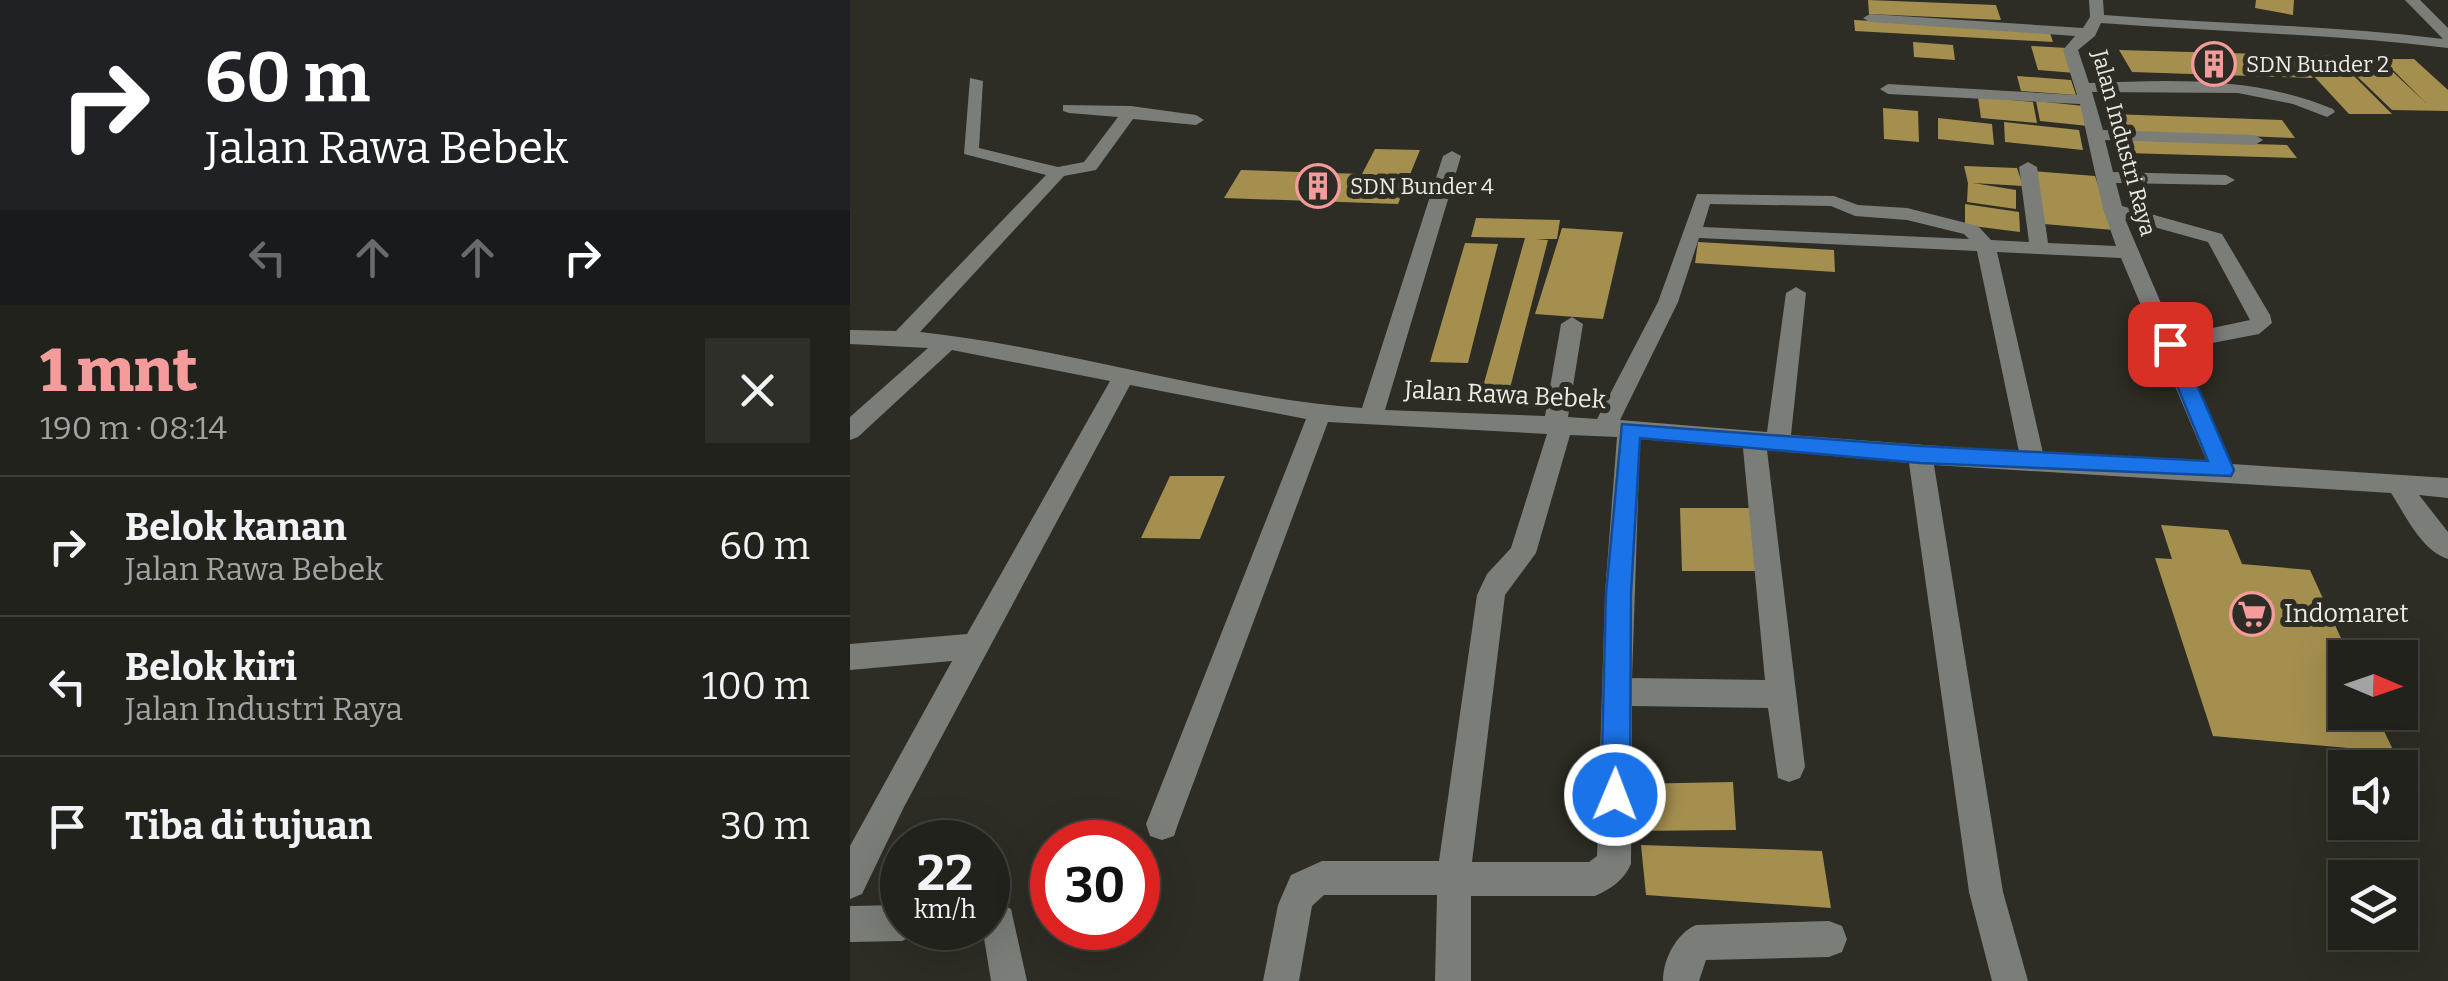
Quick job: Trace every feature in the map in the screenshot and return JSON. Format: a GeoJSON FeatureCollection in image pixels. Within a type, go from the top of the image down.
{"type":"FeatureCollection","features":[{"type":"Feature","properties":{"kind":"street"},"geometry":{"type":"LineString","coordinates":[[2412,0],[2448,36]]}},
{"type":"Feature","properties":{"kind":"street"},"geometry":{"type":"LineString","coordinates":[[1870,18],[2095,17],[2247,30],[2346,30],[2448,44]]}},
{"type":"Feature","properties":{"kind":"street","name":"Jalan Industri Raya"},"geometry":{"type":"LineString","coordinates":[[2095,17],[2070,50],[2112,209],[2127,252],[2223,470]]}},
{"type":"Feature","properties":{"kind":"street"},"geometry":{"type":"LineString","coordinates":[[975,81],[970,150],[1058,172],[1095,162],[1131,112]]}},
{"type":"Feature","properties":{"kind":"street"},"geometry":{"type":"LineString","coordinates":[[1888,89],[2084,94],[2179,86],[2280,96],[2327,112]]}},
{"type":"Feature","properties":{"kind":"street"},"geometry":{"type":"LineString","coordinates":[[1069,108],[1196,120]]}},
{"type":"Feature","properties":{"kind":"street"},"geometry":{"type":"LineString","coordinates":[[2094,134],[2255,140]]}},
{"type":"Feature","properties":{"kind":"street"},"geometry":{"type":"LineString","coordinates":[[1371,417],[1452,156]]}},
{"type":"Feature","properties":{"kind":"street"},"geometry":{"type":"LineString","coordinates":[[2028,168],[2040,248]]}},
{"type":"Feature","properties":{"kind":"street"},"geometry":{"type":"LineString","coordinates":[[903,337],[1058,172]]}},
{"type":"Feature","properties":{"kind":"street"},"geometry":{"type":"LineString","coordinates":[[2104,177],[2226,180]]}},
{"type":"Feature","properties":{"kind":"street"},"geometry":{"type":"LineString","coordinates":[[1281,981],[1295,905],[1303,887],[1322,878],[1596,878],[1614,864],[1617,428],[1705,197],[1827,200],[1855,210],[1908,214],[1971,230],[1986,246],[2033,462]]}},
{"type":"Feature","properties":{"kind":"street"},"geometry":{"type":"LineString","coordinates":[[2112,209],[2215,238],[2260,315],[2260,323],[2251,329],[2170,344]]}},
{"type":"Feature","properties":{"kind":"street"},"geometry":{"type":"LineString","coordinates":[[1692,232],[2127,252]]}},
{"type":"Feature","properties":{"kind":"street"},"geometry":{"type":"LineString","coordinates":[[1789,767],[1766,441],[1796,293]]}},
{"type":"Feature","properties":{"kind":"street"},"geometry":{"type":"LineString","coordinates":[[1453,981],[1454,878],[1462,791],[1492,595],[1497,582],[1523,552],[1558,425],[1572,324]]}},
{"type":"Feature","properties":{"kind":"street","name":"Jalan Rawa Bebek"},"geometry":{"type":"LineString","coordinates":[[850,337],[903,337],[947,343],[1228,400],[1320,413],[1617,428],[1920,454],[2223,470],[2448,488]]}},
{"type":"Feature","properties":{"kind":"street"},"geometry":{"type":"LineString","coordinates":[[850,431],[947,343]]}},
{"type":"Feature","properties":{"kind":"street"},"geometry":{"type":"LineString","coordinates":[[850,882],[1124,376]]}},
{"type":"Feature","properties":{"kind":"street"},"geometry":{"type":"LineString","coordinates":[[1162,824],[1320,413]]}},
{"type":"Feature","properties":{"kind":"street"},"geometry":{"type":"LineString","coordinates":[[1920,454],[1986,892],[2010,981]]}},
{"type":"Feature","properties":{"kind":"street"},"geometry":{"type":"LineString","coordinates":[[2398,484],[2430,531],[2448,548]]}},
{"type":"Feature","properties":{"kind":"street"},"geometry":{"type":"LineString","coordinates":[[850,657],[976,646]]}},
{"type":"Feature","properties":{"kind":"street"},"geometry":{"type":"LineString","coordinates":[[1616,692],[1782,694]]}},
{"type":"Feature","properties":{"kind":"street"},"geometry":{"type":"LineString","coordinates":[[850,924],[880,923]]}},
{"type":"Feature","properties":{"kind":"street"},"geometry":{"type":"LineString","coordinates":[[1681,981],[1681,969],[1696,943],[1829,938]]}},
{"type":"Feature","properties":{"kind":"street"},"geometry":{"type":"LineString","coordinates":[[1004,950],[1009,981]]}},
{"type":"Feature","properties":{"kind":"building"},"geometry":{"type":"Polygon","coordinates":[[[1868,0],[1996,5],[2001,20],[1869,14],[1868,0]]]}},
{"type":"Feature","properties":{"kind":"building"},"geometry":{"type":"Polygon","coordinates":[[[2256,0],[2294,0],[2293,15],[2255,8],[2256,0]]]}},
{"type":"Feature","properties":{"kind":"building"},"geometry":{"type":"Polygon","coordinates":[[[1854,20],[2049,30],[2053,42],[1855,31],[1854,20]]]}},
{"type":"Feature","properties":{"kind":"building"},"geometry":{"type":"Polygon","coordinates":[[[1913,42],[1953,45],[1955,60],[1914,57],[1913,42]]]}},
{"type":"Feature","properties":{"kind":"building"},"geometry":{"type":"Polygon","coordinates":[[[2031,46],[2067,48],[2075,73],[2038,70],[2031,46]]]}},
{"type":"Feature","properties":{"kind":"building","name":"SDN Bunder 2"},"geometry":{"type":"Polygon","coordinates":[[[2119,50],[2334,56],[2392,114],[2349,114],[2297,58],[2313,78],[2132,72],[2119,50]]]}},
{"type":"Feature","properties":{"kind":"building"},"geometry":{"type":"Polygon","coordinates":[[[2337,57],[2377,57],[2426,103],[2382,59],[2414,59],[2448,90],[2448,111],[2392,110],[2337,57]]]}},
{"type":"Feature","properties":{"kind":"building"},"geometry":{"type":"Polygon","coordinates":[[[2017,76],[2071,80],[2076,95],[2021,91],[2017,76]]]}},
{"type":"Feature","properties":{"kind":"building"},"geometry":{"type":"Polygon","coordinates":[[[1978,97],[2033,102],[2037,123],[1981,118],[1978,97]]]}},
{"type":"Feature","properties":{"kind":"building"},"geometry":{"type":"Polygon","coordinates":[[[2036,101],[2084,106],[2088,126],[2040,121],[2036,101]]]}},
{"type":"Feature","properties":{"kind":"building"},"geometry":{"type":"Polygon","coordinates":[[[1883,108],[1918,111],[1919,142],[1884,139],[1883,108]]]}},
{"type":"Feature","properties":{"kind":"building"},"geometry":{"type":"Polygon","coordinates":[[[2110,114],[2282,120],[2295,138],[2119,131],[2110,114]]]}},
{"type":"Feature","properties":{"kind":"building"},"geometry":{"type":"Polygon","coordinates":[[[1938,118],[1992,124],[1994,145],[1938,139],[1938,118]]]}},
{"type":"Feature","properties":{"kind":"building"},"geometry":{"type":"Polygon","coordinates":[[[2004,122],[2079,130],[2083,150],[2005,142],[2004,122]]]}},
{"type":"Feature","properties":{"kind":"building"},"geometry":{"type":"Polygon","coordinates":[[[2118,140],[2287,145],[2297,158],[2125,153],[2118,140]]]}},
{"type":"Feature","properties":{"kind":"building","name":"SDN Bunder 4"},"geometry":{"type":"Polygon","coordinates":[[[1375,149],[1420,150],[1398,204],[1224,198],[1241,170],[1362,174],[1375,149]]]}},
{"type":"Feature","properties":{"kind":"building"},"geometry":{"type":"Polygon","coordinates":[[[1964,166],[2017,168],[2023,186],[1973,183],[2016,190],[2016,209],[1967,202],[1964,166]]]}},
{"type":"Feature","properties":{"kind":"building"},"geometry":{"type":"Polygon","coordinates":[[[2032,171],[2095,176],[2113,230],[2044,224],[2032,171]]]}},
{"type":"Feature","properties":{"kind":"building"},"geometry":{"type":"Polygon","coordinates":[[[1965,204],[2019,212],[2020,232],[1965,225],[1965,204]]]}},
{"type":"Feature","properties":{"kind":"building"},"geometry":{"type":"Polygon","coordinates":[[[1476,218],[1560,220],[1557,239],[1536,239],[1548,240],[1509,392],[1482,390],[1525,238],[1471,237],[1476,218]]]}},
{"type":"Feature","properties":{"kind":"building"},"geometry":{"type":"Polygon","coordinates":[[[1562,228],[1623,232],[1603,319],[1535,314],[1562,228]]]}},
{"type":"Feature","properties":{"kind":"building"},"geometry":{"type":"Polygon","coordinates":[[[1698,242],[1834,250],[1835,272],[1695,263],[1698,242]]]}},
{"type":"Feature","properties":{"kind":"building"},"geometry":{"type":"Polygon","coordinates":[[[1465,243],[1498,244],[1468,363],[1430,362],[1465,243]]]}},
{"type":"Feature","properties":{"kind":"building"},"geometry":{"type":"Polygon","coordinates":[[[1170,476],[1225,476],[1200,539],[1141,538],[1170,476]]]}},
{"type":"Feature","properties":{"kind":"building"},"geometry":{"type":"Polygon","coordinates":[[[1680,508],[1754,508],[1760,571],[1682,571],[1680,508]]]}},
{"type":"Feature","properties":{"kind":"building","name":"Indomaret"},"geometry":{"type":"Polygon","coordinates":[[[2161,525],[2228,530],[2242,564],[2310,570],[2342,640],[2328,640],[2328,730],[2384,730],[2393,750],[2213,736],[2155,558],[2172,559],[2161,525]]]}},
{"type":"Feature","properties":{"kind":"building"},"geometry":{"type":"Polygon","coordinates":[[[1733,782],[1736,830],[1629,831],[1628,784],[1733,782]]]}},
{"type":"Feature","properties":{"kind":"building"},"geometry":{"type":"Polygon","coordinates":[[[1641,845],[1822,851],[1831,908],[1646,895],[1641,845]]]}},
{"type":"Feature","properties":{"kind":"place","name":"SDN Bunder 2"},"geometry":{"type":"Point","coordinates":[2214,64]}},
{"type":"Feature","properties":{"kind":"place","name":"SDN Bunder 4"},"geometry":{"type":"Point","coordinates":[1318,186]}},
{"type":"Feature","properties":{"kind":"place","name":"Indomaret"},"geometry":{"type":"Point","coordinates":[2252,614]}},
{"type":"Feature","properties":{"kind":"route"},"geometry":{"type":"LineString","coordinates":[[1615,795],[1619,594],[1629,429],[2033,462],[2223,470],[2170,344]]}}]}
